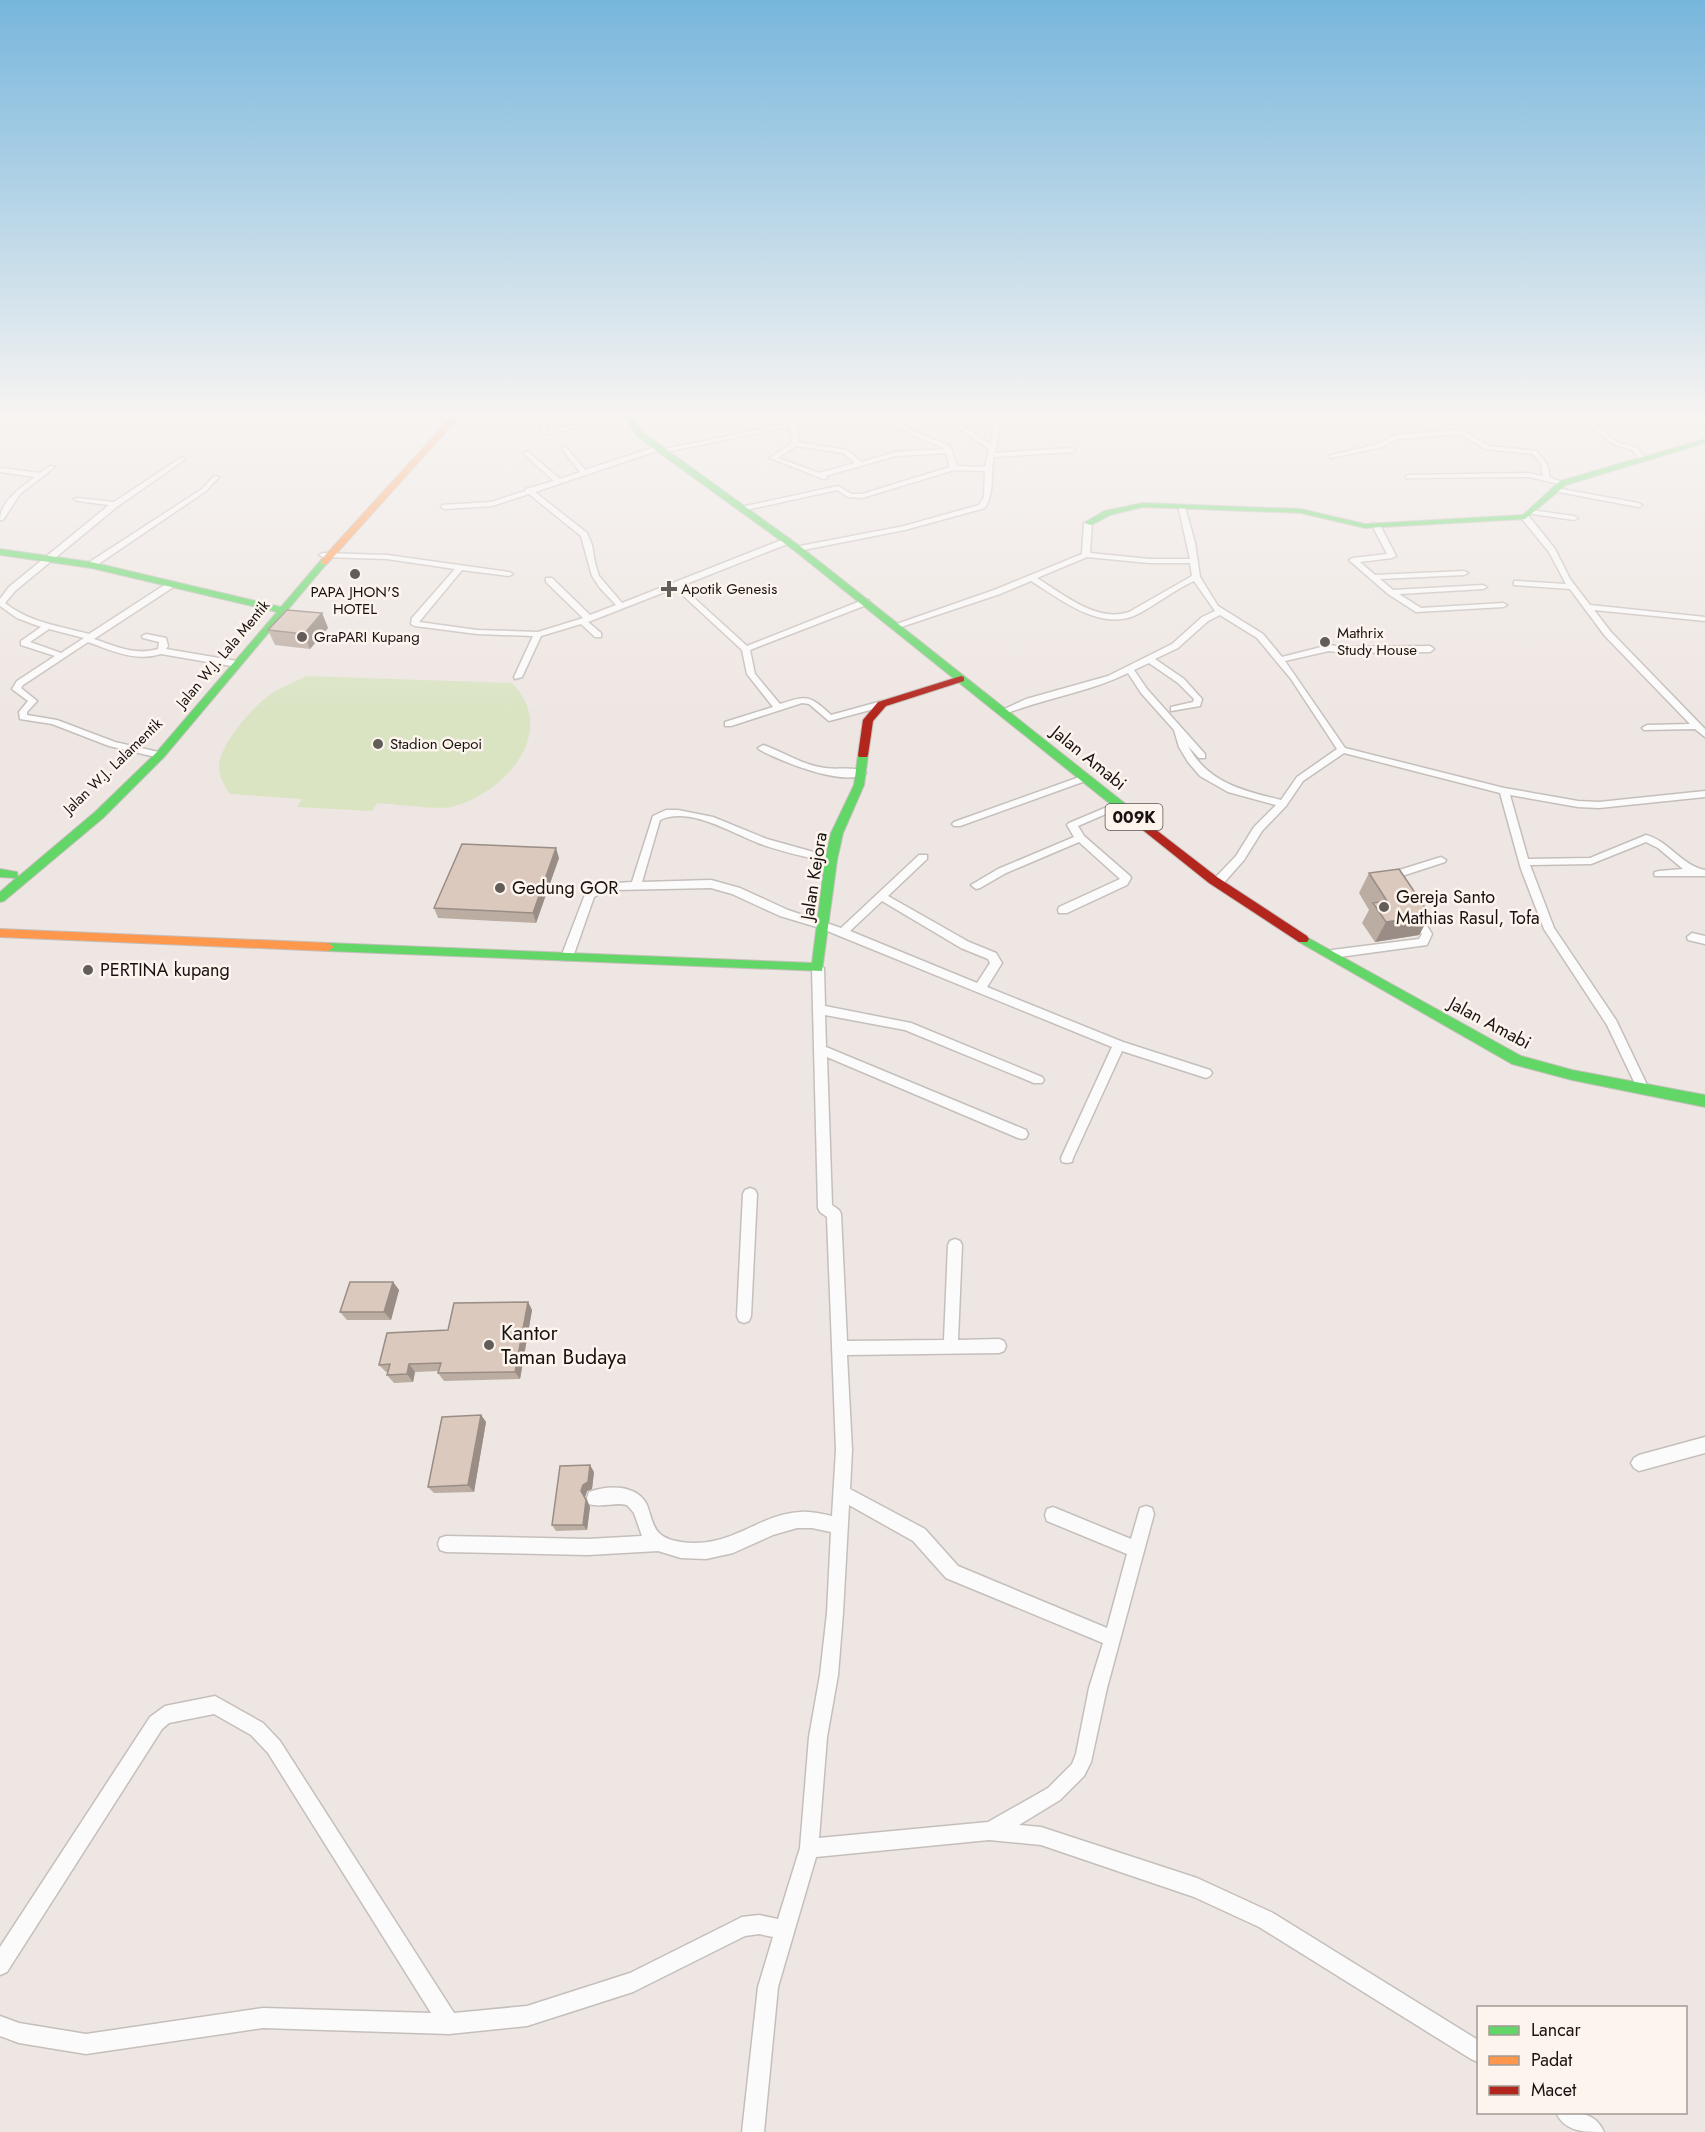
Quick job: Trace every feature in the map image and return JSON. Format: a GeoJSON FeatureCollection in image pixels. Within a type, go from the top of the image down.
{"type":"FeatureCollection","features":[{"type":"Feature","properties":{"kind":"main road","name":"Jalan W.J. Lala Mentik"},"geometry":{"type":"LineString","coordinates":[[0,898],[12,875],[99,815],[156,754],[326,555],[363,515]]}},
{"type":"Feature","properties":{"kind":"main road","name":"Jalan Amabi"},"geometry":{"type":"LineString","coordinates":[[753,515],[866,602],[1217,883],[1289,931],[1474,1038],[1517,1060],[1572,1075],[1705,1101]]}},
{"type":"Feature","properties":{"kind":"main road"},"geometry":{"type":"LineString","coordinates":[[1088,523],[1101,515]]}},
{"type":"Feature","properties":{"kind":"main road"},"geometry":{"type":"LineString","coordinates":[[1320,515],[1365,526],[1508,515]]}},
{"type":"Feature","properties":{"kind":"main road"},"geometry":{"type":"LineString","coordinates":[[0,552],[91,565],[283,606]]}},
{"type":"Feature","properties":{"kind":"main road"},"geometry":{"type":"LineString","coordinates":[[882,704],[961,679]]}},
{"type":"Feature","properties":{"kind":"main road","name":"Jalan Kejora"},"geometry":{"type":"LineString","coordinates":[[818,968],[831,860],[837,833],[859,785],[868,720],[882,704]]}},
{"type":"Feature","properties":{"kind":"main road"},"geometry":{"type":"LineString","coordinates":[[0,886],[12,875]]}},
{"type":"Feature","properties":{"kind":"main road"},"geometry":{"type":"LineString","coordinates":[[0,933],[818,968]]}},
{"type":"Feature","properties":{"kind":"street"},"geometry":{"type":"LineString","coordinates":[[101,515],[12,589],[1,603],[21,616],[89,638],[133,656],[145,656],[161,651],[233,664]]}},
{"type":"Feature","properties":{"kind":"street"},"geometry":{"type":"LineString","coordinates":[[91,565],[166,515]]}},
{"type":"Feature","properties":{"kind":"street"},"geometry":{"type":"LineString","coordinates":[[560,515],[584,535],[590,543],[591,562],[600,587],[621,606]]}},
{"type":"Feature","properties":{"kind":"street"},"geometry":{"type":"LineString","coordinates":[[459,569],[414,620],[415,624],[477,632],[538,634],[586,620],[676,585],[793,545],[905,528],[949,515]]}},
{"type":"Feature","properties":{"kind":"street"},"geometry":{"type":"LineString","coordinates":[[1183,515],[1191,543],[1196,577],[1220,612],[1254,631],[1280,660],[1342,750],[1557,801],[1599,805],[1705,794]]}},
{"type":"Feature","properties":{"kind":"street"},"geometry":{"type":"LineString","coordinates":[[1530,515],[1561,564],[1573,588],[1608,634],[1705,734]]}},
{"type":"Feature","properties":{"kind":"street"},"geometry":{"type":"LineString","coordinates":[[1546,515],[1574,518]]}},
{"type":"Feature","properties":{"kind":"street"},"geometry":{"type":"LineString","coordinates":[[1086,555],[1088,523]]}},
{"type":"Feature","properties":{"kind":"street"},"geometry":{"type":"LineString","coordinates":[[1376,525],[1392,556],[1353,560],[1391,592],[1419,610],[1503,605]]}},
{"type":"Feature","properties":{"kind":"street"},"geometry":{"type":"LineString","coordinates":[[326,555],[387,557],[459,569],[509,574]]}},
{"type":"Feature","properties":{"kind":"street"},"geometry":{"type":"LineString","coordinates":[[895,626],[1032,578],[1086,555],[1149,561],[1193,561]]}},
{"type":"Feature","properties":{"kind":"street"},"geometry":{"type":"LineString","coordinates":[[1372,576],[1464,573]]}},
{"type":"Feature","properties":{"kind":"street"},"geometry":{"type":"LineString","coordinates":[[1032,578],[1096,615],[1114,618],[1132,614],[1176,586],[1196,577]]}},
{"type":"Feature","properties":{"kind":"street"},"geometry":{"type":"LineString","coordinates":[[549,580],[598,635]]}},
{"type":"Feature","properties":{"kind":"street"},"geometry":{"type":"LineString","coordinates":[[156,754],[112,744],[54,722],[23,717],[23,712],[33,701],[16,687],[172,584]]}},
{"type":"Feature","properties":{"kind":"street"},"geometry":{"type":"LineString","coordinates":[[1517,584],[1573,588]]}},
{"type":"Feature","properties":{"kind":"street"},"geometry":{"type":"LineString","coordinates":[[676,585],[746,650],[751,674],[780,709]]}},
{"type":"Feature","properties":{"kind":"street"},"geometry":{"type":"LineString","coordinates":[[1391,592],[1483,587]]}},
{"type":"Feature","properties":{"kind":"street"},"geometry":{"type":"LineString","coordinates":[[746,650],[762,641],[866,602]]}},
{"type":"Feature","properties":{"kind":"street"},"geometry":{"type":"LineString","coordinates":[[1587,607],[1705,619]]}},
{"type":"Feature","properties":{"kind":"street"},"geometry":{"type":"LineString","coordinates":[[1002,712],[1111,678],[1175,646],[1204,619],[1220,612]]}},
{"type":"Feature","properties":{"kind":"street"},"geometry":{"type":"LineString","coordinates":[[50,625],[24,643],[62,656]]}},
{"type":"Feature","properties":{"kind":"street"},"geometry":{"type":"LineString","coordinates":[[518,677],[538,634]]}},
{"type":"Feature","properties":{"kind":"street"},"geometry":{"type":"LineString","coordinates":[[146,636],[163,640],[164,646],[161,651]]}},
{"type":"Feature","properties":{"kind":"street"},"geometry":{"type":"LineString","coordinates":[[1280,660],[1329,648],[1344,650],[1430,649]]}},
{"type":"Feature","properties":{"kind":"street"},"geometry":{"type":"LineString","coordinates":[[1149,659],[1181,681],[1198,699],[1197,704],[1174,709]]}},
{"type":"Feature","properties":{"kind":"street"},"geometry":{"type":"LineString","coordinates":[[1129,668],[1144,691],[1202,756]]}},
{"type":"Feature","properties":{"kind":"street"},"geometry":{"type":"LineString","coordinates":[[728,724],[805,700],[812,702],[829,718],[882,704]]}},
{"type":"Feature","properties":{"kind":"street"},"geometry":{"type":"LineString","coordinates":[[1647,728],[1697,726]]}},
{"type":"Feature","properties":{"kind":"street"},"geometry":{"type":"LineString","coordinates":[[1178,728],[1184,752],[1202,775],[1259,799],[1283,804]]}},
{"type":"Feature","properties":{"kind":"street"},"geometry":{"type":"LineString","coordinates":[[762,748],[811,771],[829,774],[861,773]]}},
{"type":"Feature","properties":{"kind":"street"},"geometry":{"type":"LineString","coordinates":[[1217,883],[1240,858],[1258,829],[1283,804],[1300,778],[1342,750]]}},
{"type":"Feature","properties":{"kind":"street"},"geometry":{"type":"LineString","coordinates":[[957,824],[1085,778]]}},
{"type":"Feature","properties":{"kind":"street"},"geometry":{"type":"LineString","coordinates":[[1504,790],[1524,862],[1549,929],[1612,1023],[1642,1087]]}},
{"type":"Feature","properties":{"kind":"street"},"geometry":{"type":"LineString","coordinates":[[1063,910],[1123,882],[1126,878],[1080,838],[1072,825],[1119,805]]}},
{"type":"Feature","properties":{"kind":"street"},"geometry":{"type":"LineString","coordinates":[[636,885],[656,818],[666,814],[706,817],[766,841],[831,860]]}},
{"type":"Feature","properties":{"kind":"street"},"geometry":{"type":"LineString","coordinates":[[976,885],[1002,871],[1080,838]]}},
{"type":"Feature","properties":{"kind":"street"},"geometry":{"type":"LineString","coordinates":[[1524,862],[1591,861],[1646,838],[1658,843],[1700,873]]}},
{"type":"Feature","properties":{"kind":"street"},"geometry":{"type":"LineString","coordinates":[[842,933],[923,857]]}},
{"type":"Feature","properties":{"kind":"street"},"geometry":{"type":"LineString","coordinates":[[1332,954],[1423,942],[1427,934],[1395,879],[1397,874],[1442,860]]}},
{"type":"Feature","properties":{"kind":"street"},"geometry":{"type":"LineString","coordinates":[[1659,874],[1700,873]]}},
{"type":"Feature","properties":{"kind":"street"},"geometry":{"type":"LineString","coordinates":[[567,957],[590,895],[602,888],[711,884],[736,891],[784,913],[824,925],[1119,1045],[1206,1073]]}},
{"type":"Feature","properties":{"kind":"street"},"geometry":{"type":"LineString","coordinates":[[881,896],[966,945],[992,956],[996,963],[980,988]]}},
{"type":"Feature","properties":{"kind":"street"},"geometry":{"type":"LineString","coordinates":[[1692,937],[1705,940]]}},
{"type":"Feature","properties":{"kind":"street"},"geometry":{"type":"LineString","coordinates":[[753,2132],[768,1987],[809,1848],[818,1737],[829,1675],[842,1493],[840,1348],[834,1214],[825,1208],[818,968]]}},
{"type":"Feature","properties":{"kind":"street"},"geometry":{"type":"LineString","coordinates":[[821,1010],[906,1026],[1038,1080]]}},
{"type":"Feature","properties":{"kind":"street"},"geometry":{"type":"LineString","coordinates":[[1067,1158],[1119,1045]]}},
{"type":"Feature","properties":{"kind":"street"},"geometry":{"type":"LineString","coordinates":[[821,1050],[1022,1134]]}},
{"type":"Feature","properties":{"kind":"street"},"geometry":{"type":"LineString","coordinates":[[744,1316],[750,1194]]}},
{"type":"Feature","properties":{"kind":"street"},"geometry":{"type":"LineString","coordinates":[[951,1347],[956,1245]]}},
{"type":"Feature","properties":{"kind":"street"},"geometry":{"type":"LineString","coordinates":[[840,1348],[999,1346]]}},
{"type":"Feature","properties":{"kind":"street"},"geometry":{"type":"LineString","coordinates":[[1639,1463],[1705,1445]]}},
{"type":"Feature","properties":{"kind":"street"},"geometry":{"type":"LineString","coordinates":[[842,1493],[919,1535],[952,1572],[1113,1639]]}},
{"type":"Feature","properties":{"kind":"street"},"geometry":{"type":"LineString","coordinates":[[595,1498],[620,1496],[633,1500],[638,1505],[650,1536],[659,1543]]}},
{"type":"Feature","properties":{"kind":"street"},"geometry":{"type":"LineString","coordinates":[[989,1831],[1054,1794],[1078,1770],[1085,1756],[1098,1688],[1146,1514]]}},
{"type":"Feature","properties":{"kind":"street"},"geometry":{"type":"LineString","coordinates":[[1053,1515],[1137,1550]]}},
{"type":"Feature","properties":{"kind":"street"},"geometry":{"type":"LineString","coordinates":[[446,1544],[588,1547],[659,1543],[692,1551],[711,1552],[790,1521],[810,1520],[838,1525]]}},
{"type":"Feature","properties":{"kind":"street"},"geometry":{"type":"LineString","coordinates":[[0,1965],[156,1723],[165,1715],[215,1705],[257,1729],[274,1747],[449,2024]]}},
{"type":"Feature","properties":{"kind":"street"},"geometry":{"type":"LineString","coordinates":[[809,1848],[989,1831],[1041,1836],[1197,1888],[1266,1920],[1477,2051]]}},
{"type":"Feature","properties":{"kind":"street"},"geometry":{"type":"LineString","coordinates":[[0,2026],[19,2033],[86,2044],[263,2018],[449,2024],[527,2016],[633,1982],[724,1935],[754,1923],[771,1924],[785,1932]]}},
{"type":"Feature","properties":{"kind":"street"},"geometry":{"type":"LineString","coordinates":[[1569,2114],[1593,2132]]}},
{"type":"Feature","properties":{"kind":"green space","name":"Stadion Oepoi"},"geometry":{"type":"Polygon","coordinates":[[[307,676],[512,683],[525,702],[530,721],[528,740],[519,758],[506,775],[490,789],[471,800],[451,807],[377,803],[372,811],[297,807],[302,799],[230,794],[220,776],[219,764],[233,733],[269,695],[307,676]]]}},
{"type":"Feature","properties":{"kind":"building"},"geometry":{"type":"Polygon","coordinates":[[[287,610],[322,613],[304,634],[268,630],[287,610]]]}},
{"type":"Feature","properties":{"kind":"building","name":"Gedung GOR"},"geometry":{"type":"Polygon","coordinates":[[[462,844],[556,848],[533,913],[434,908],[462,844]]]}},
{"type":"Feature","properties":{"kind":"building"},"geometry":{"type":"Polygon","coordinates":[[[1399,869],[1430,915],[1386,922],[1373,903],[1387,901],[1369,873],[1399,869]]]}},
{"type":"Feature","properties":{"kind":"building"},"geometry":{"type":"Polygon","coordinates":[[[350,1282],[393,1282],[384,1312],[340,1312],[350,1282]]]}},
{"type":"Feature","properties":{"kind":"building"},"geometry":{"type":"Polygon","coordinates":[[[528,1302],[515,1372],[438,1373],[441,1363],[409,1364],[407,1374],[387,1375],[390,1364],[379,1365],[387,1333],[448,1330],[454,1303],[528,1302]]]}},
{"type":"Feature","properties":{"kind":"building"},"geometry":{"type":"Polygon","coordinates":[[[481,1415],[468,1485],[428,1487],[442,1417],[481,1415]]]}},
{"type":"Feature","properties":{"kind":"building"},"geometry":{"type":"Polygon","coordinates":[[[590,1465],[588,1482],[583,1485],[581,1491],[586,1500],[583,1525],[552,1525],[560,1466],[590,1465]]]}},
{"type":"Feature","properties":{"kind":"traffic: fast"},"geometry":{"type":"LineString","coordinates":[[752,515],[798,549],[1138,820]]}},
{"type":"Feature","properties":{"kind":"traffic: fast"},"geometry":{"type":"LineString","coordinates":[[1088,523],[1102,515]]}},
{"type":"Feature","properties":{"kind":"traffic: fast"},"geometry":{"type":"LineString","coordinates":[[1320,515],[1365,526],[1527,515]]}},
{"type":"Feature","properties":{"kind":"traffic: fast"},"geometry":{"type":"LineString","coordinates":[[0,552],[91,565],[282,610]]}},
{"type":"Feature","properties":{"kind":"traffic: fast"},"geometry":{"type":"LineString","coordinates":[[0,898],[99,815],[160,755],[324,562]]}},
{"type":"Feature","properties":{"kind":"traffic: fast"},"geometry":{"type":"LineString","coordinates":[[328,947],[818,968],[831,860],[837,833],[859,785],[863,755]]}},
{"type":"Feature","properties":{"kind":"traffic: fast"},"geometry":{"type":"LineString","coordinates":[[0,873],[13,875]]}},
{"type":"Feature","properties":{"kind":"traffic: fast"},"geometry":{"type":"LineString","coordinates":[[1303,939],[1517,1060],[1572,1075],[1705,1101]]}},
{"type":"Feature","properties":{"kind":"traffic: slow"},"geometry":{"type":"LineString","coordinates":[[324,562],[366,515]]}},
{"type":"Feature","properties":{"kind":"traffic: slow"},"geometry":{"type":"LineString","coordinates":[[0,933],[328,947]]}},
{"type":"Feature","properties":{"kind":"traffic: jam"},"geometry":{"type":"LineString","coordinates":[[863,755],[868,720],[882,704],[961,679]]}},
{"type":"Feature","properties":{"kind":"traffic: jam"},"geometry":{"type":"LineString","coordinates":[[1138,820],[1213,880],[1303,939]]}},
{"type":"Feature","properties":{"kind":"place","name":"PAPA JHON'S HOTEL"},"geometry":{"type":"Point","coordinates":[355,574]}},
{"type":"Feature","properties":{"kind":"place","name":"Apotik Genesis"},"geometry":{"type":"Point","coordinates":[669,589]}},
{"type":"Feature","properties":{"kind":"place","name":"GraPARI Kupang"},"geometry":{"type":"Point","coordinates":[302,637]}},
{"type":"Feature","properties":{"kind":"place","name":"Mathrix Study House"},"geometry":{"type":"Point","coordinates":[1325,642]}},
{"type":"Feature","properties":{"kind":"place","name":"Stadion Oepoi"},"geometry":{"type":"Point","coordinates":[378,744]}},
{"type":"Feature","properties":{"kind":"place","name":"Gedung GOR"},"geometry":{"type":"Point","coordinates":[500,888]}},
{"type":"Feature","properties":{"kind":"place","name":"Gereja Santo Mathias Rasul, Tofa"},"geometry":{"type":"Point","coordinates":[1384,907]}},
{"type":"Feature","properties":{"kind":"place","name":"PERTINA kupang"},"geometry":{"type":"Point","coordinates":[88,970]}},
{"type":"Feature","properties":{"kind":"place","name":"Kantor Taman Budaya"},"geometry":{"type":"Point","coordinates":[489,1345]}}]}
